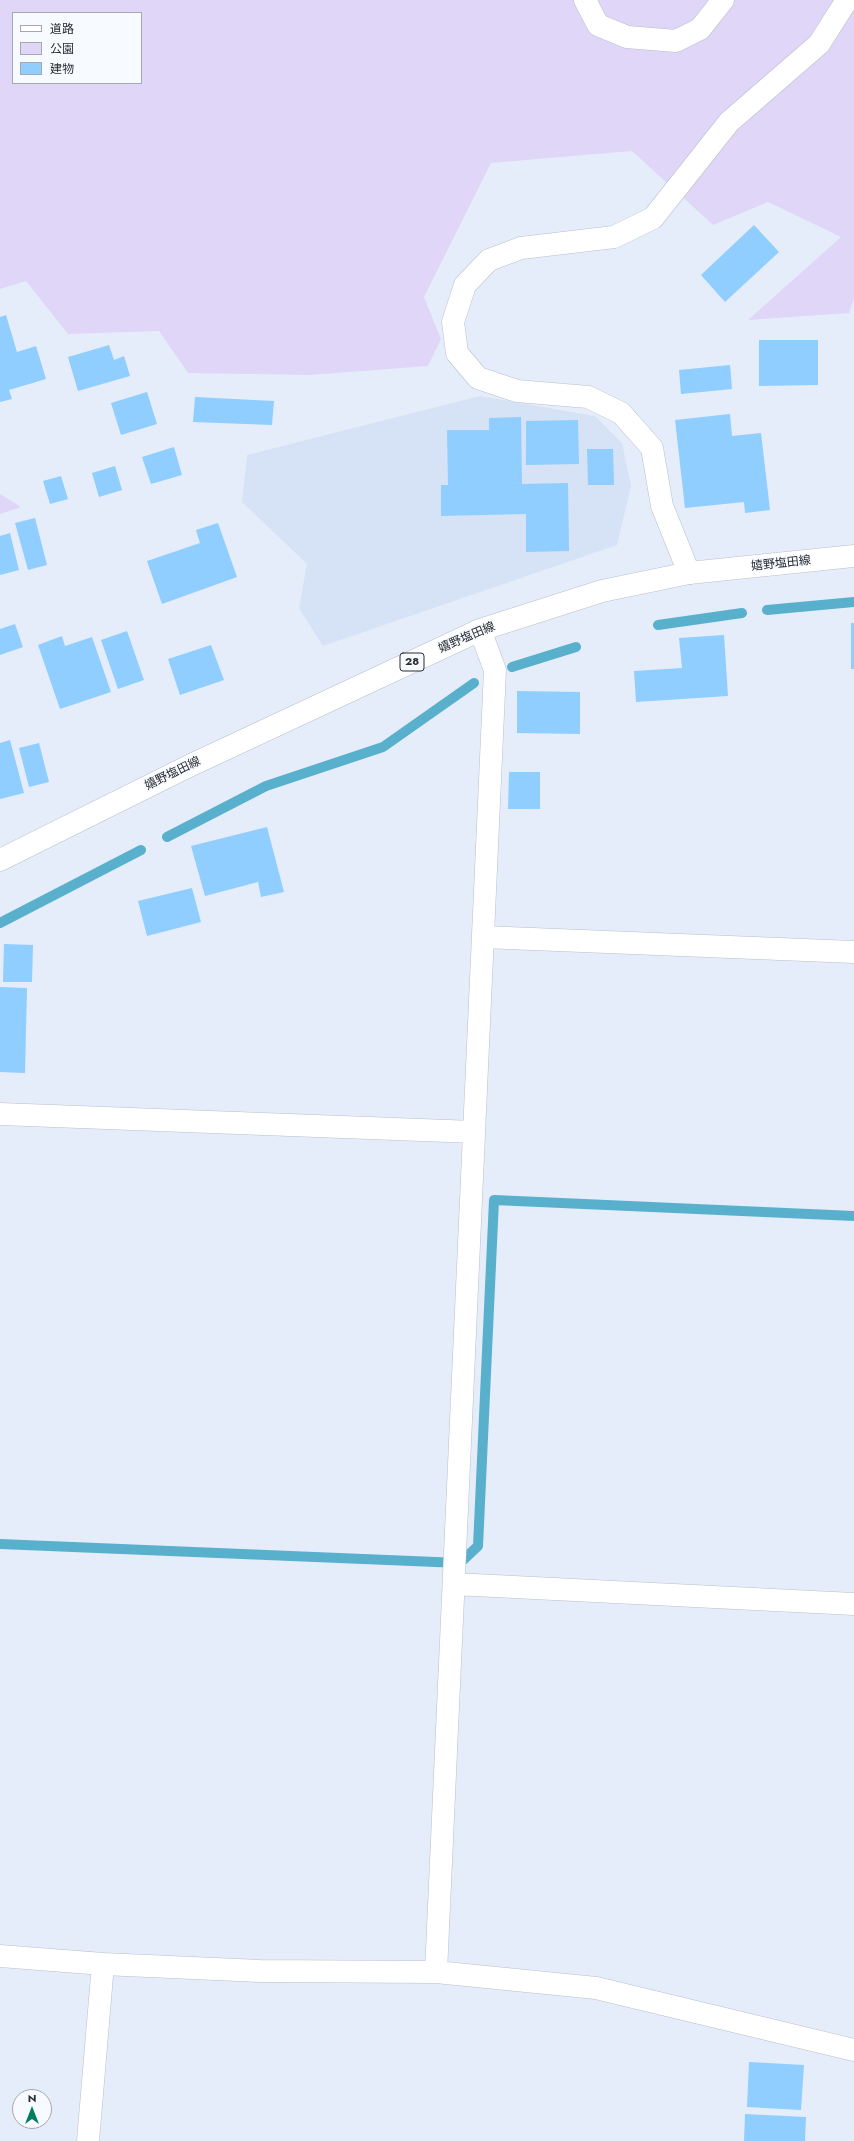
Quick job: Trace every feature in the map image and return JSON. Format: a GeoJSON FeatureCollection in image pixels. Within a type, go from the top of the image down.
{"type":"FeatureCollection","features":[{"type":"Feature","properties":{"kind":"street"},"geometry":{"type":"LineString","coordinates":[[585,0],[598,25],[628,37],[676,41],[700,28],[723,0]]}},
{"type":"Feature","properties":{"kind":"street"},"geometry":{"type":"LineString","coordinates":[[689,574],[662,506],[652,448],[622,413],[588,398],[517,391],[478,378],[457,353],[453,322],[465,285],[489,260],[521,248],[614,237],[653,218],[729,122],[819,44],[847,0]]}},
{"type":"Feature","properties":{"kind":"street","name":"嬉野塩田線"},"geometry":{"type":"LineString","coordinates":[[0,860],[189,766],[480,630],[602,592],[689,574],[854,556]]}},
{"type":"Feature","properties":{"kind":"street"},"geometry":{"type":"LineString","coordinates":[[436,1972],[495,670],[480,630]]}},
{"type":"Feature","properties":{"kind":"street"},"geometry":{"type":"LineString","coordinates":[[483,937],[854,952]]}},
{"type":"Feature","properties":{"kind":"street"},"geometry":{"type":"LineString","coordinates":[[0,1114],[474,1132]]}},
{"type":"Feature","properties":{"kind":"street"},"geometry":{"type":"LineString","coordinates":[[454,1579],[854,1604]]}},
{"type":"Feature","properties":{"kind":"street"},"geometry":{"type":"LineString","coordinates":[[0,1956],[103,1964],[260,1971],[436,1972],[596,1988],[854,2050]]}},
{"type":"Feature","properties":{"kind":"street"},"geometry":{"type":"LineString","coordinates":[[88,2141],[103,1964]]}},
{"type":"Feature","properties":{"kind":"shaded area"},"geometry":{"type":"Polygon","coordinates":[[[480,396],[595,416],[622,443],[631,486],[617,545],[323,646],[299,608],[307,564],[242,502],[247,455],[480,396]]]}},
{"type":"Feature","properties":{"kind":"green space"},"geometry":{"type":"Polygon","coordinates":[[[0,0],[854,0],[854,298],[849,313],[748,320],[841,237],[768,202],[713,225],[632,151],[491,163],[424,297],[441,339],[428,366],[310,375],[188,373],[159,331],[68,334],[26,281],[0,289],[0,0]]]}},
{"type":"Feature","properties":{"kind":"green space"},"geometry":{"type":"Polygon","coordinates":[[[0,494],[21,507],[0,514],[0,494]]]}},
{"type":"Feature","properties":{"kind":"building"},"geometry":{"type":"Polygon","coordinates":[[[754,225],[779,252],[725,302],[701,275],[754,225]]]}},
{"type":"Feature","properties":{"kind":"building"},"geometry":{"type":"Polygon","coordinates":[[[6,315],[17,352],[36,346],[46,379],[9,390],[12,399],[0,402],[0,317],[6,315]]]}},
{"type":"Feature","properties":{"kind":"building"},"geometry":{"type":"Polygon","coordinates":[[[759,340],[818,340],[818,385],[759,386],[759,340]]]}},
{"type":"Feature","properties":{"kind":"building"},"geometry":{"type":"Polygon","coordinates":[[[109,345],[114,360],[124,356],[130,376],[78,391],[68,357],[109,345]]]}},
{"type":"Feature","properties":{"kind":"building"},"geometry":{"type":"Polygon","coordinates":[[[730,365],[732,389],[681,394],[679,370],[730,365]]]}},
{"type":"Feature","properties":{"kind":"building"},"geometry":{"type":"Polygon","coordinates":[[[147,392],[157,424],[121,435],[111,403],[147,392]]]}},
{"type":"Feature","properties":{"kind":"building"},"geometry":{"type":"Polygon","coordinates":[[[195,397],[274,401],[272,425],[193,422],[195,397]]]}},
{"type":"Feature","properties":{"kind":"building"},"geometry":{"type":"Polygon","coordinates":[[[730,414],[732,436],[761,433],[770,510],[745,513],[744,502],[685,508],[675,420],[730,414]]]}},
{"type":"Feature","properties":{"kind":"building"},"geometry":{"type":"Polygon","coordinates":[[[521,417],[522,484],[568,483],[569,551],[526,552],[526,514],[441,516],[441,485],[448,485],[447,430],[489,430],[489,418],[521,417]]]}},
{"type":"Feature","properties":{"kind":"building"},"geometry":{"type":"Polygon","coordinates":[[[578,420],[579,464],[526,465],[526,421],[578,420]]]}},
{"type":"Feature","properties":{"kind":"building"},"geometry":{"type":"Polygon","coordinates":[[[174,447],[182,475],[151,484],[142,457],[174,447]]]}},
{"type":"Feature","properties":{"kind":"building"},"geometry":{"type":"Polygon","coordinates":[[[587,449],[613,449],[614,485],[588,485],[587,449]]]}},
{"type":"Feature","properties":{"kind":"building"},"geometry":{"type":"Polygon","coordinates":[[[115,466],[122,490],[99,497],[92,473],[115,466]]]}},
{"type":"Feature","properties":{"kind":"building"},"geometry":{"type":"Polygon","coordinates":[[[61,476],[68,499],[50,504],[43,481],[61,476]]]}},
{"type":"Feature","properties":{"kind":"building"},"geometry":{"type":"Polygon","coordinates":[[[35,518],[47,565],[28,570],[15,523],[35,518]]]}},
{"type":"Feature","properties":{"kind":"building"},"geometry":{"type":"Polygon","coordinates":[[[218,523],[237,577],[162,604],[147,561],[200,543],[196,530],[218,523]]]}},
{"type":"Feature","properties":{"kind":"building"},"geometry":{"type":"Polygon","coordinates":[[[10,533],[19,570],[0,575],[0,536],[10,533]]]}},
{"type":"Feature","properties":{"kind":"building"},"geometry":{"type":"Polygon","coordinates":[[[851,623],[854,623],[854,669],[851,669],[851,623]]]}},
{"type":"Feature","properties":{"kind":"building"},"geometry":{"type":"Polygon","coordinates":[[[15,624],[23,647],[0,655],[0,629],[15,624]]]}},
{"type":"Feature","properties":{"kind":"building"},"geometry":{"type":"Polygon","coordinates":[[[127,631],[144,680],[118,689],[101,640],[127,631]]]}},
{"type":"Feature","properties":{"kind":"building"},"geometry":{"type":"Polygon","coordinates":[[[724,635],[728,696],[636,702],[634,671],[682,668],[679,638],[724,635]]]}},
{"type":"Feature","properties":{"kind":"building"},"geometry":{"type":"Polygon","coordinates":[[[62,636],[65,646],[92,637],[111,692],[60,709],[38,645],[62,636]]]}},
{"type":"Feature","properties":{"kind":"building"},"geometry":{"type":"Polygon","coordinates":[[[211,645],[224,680],[180,695],[168,659],[211,645]]]}},
{"type":"Feature","properties":{"kind":"building"},"geometry":{"type":"Polygon","coordinates":[[[517,691],[580,692],[580,734],[517,733],[517,691]]]}},
{"type":"Feature","properties":{"kind":"building"},"geometry":{"type":"Polygon","coordinates":[[[10,740],[24,793],[0,799],[0,743],[10,740]]]}},
{"type":"Feature","properties":{"kind":"building"},"geometry":{"type":"Polygon","coordinates":[[[39,743],[49,782],[29,787],[19,748],[39,743]]]}},
{"type":"Feature","properties":{"kind":"building"},"geometry":{"type":"Polygon","coordinates":[[[509,772],[540,772],[540,809],[508,809],[509,772]]]}},
{"type":"Feature","properties":{"kind":"building"},"geometry":{"type":"Polygon","coordinates":[[[267,827],[284,892],[261,897],[258,882],[205,896],[191,846],[267,827]]]}},
{"type":"Feature","properties":{"kind":"building"},"geometry":{"type":"Polygon","coordinates":[[[192,888],[201,922],[147,936],[138,901],[192,888]]]}},
{"type":"Feature","properties":{"kind":"building"},"geometry":{"type":"Polygon","coordinates":[[[4,944],[33,945],[32,982],[3,982],[4,944]]]}},
{"type":"Feature","properties":{"kind":"building"},"geometry":{"type":"Polygon","coordinates":[[[0,987],[27,988],[25,1073],[0,1072],[0,987]]]}},
{"type":"Feature","properties":{"kind":"building"},"geometry":{"type":"Polygon","coordinates":[[[749,2062],[804,2065],[801,2110],[747,2107],[749,2062]]]}},
{"type":"Feature","properties":{"kind":"building"},"geometry":{"type":"Polygon","coordinates":[[[745,2114],[806,2117],[805,2141],[744,2141],[745,2114]]]}},
{"type":"Feature","properties":{"kind":"waterway"},"geometry":{"type":"LineString","coordinates":[[767,610],[854,602]]}},
{"type":"Feature","properties":{"kind":"waterway"},"geometry":{"type":"LineString","coordinates":[[658,625],[742,613]]}},
{"type":"Feature","properties":{"kind":"waterway"},"geometry":{"type":"LineString","coordinates":[[512,667],[576,647]]}},
{"type":"Feature","properties":{"kind":"waterway"},"geometry":{"type":"LineString","coordinates":[[167,837],[266,786],[383,747],[474,683]]}},
{"type":"Feature","properties":{"kind":"waterway"},"geometry":{"type":"LineString","coordinates":[[0,923],[141,850]]}},
{"type":"Feature","properties":{"kind":"waterway"},"geometry":{"type":"LineString","coordinates":[[0,1544],[460,1563],[478,1546],[494,1200],[854,1216]]}}]}
